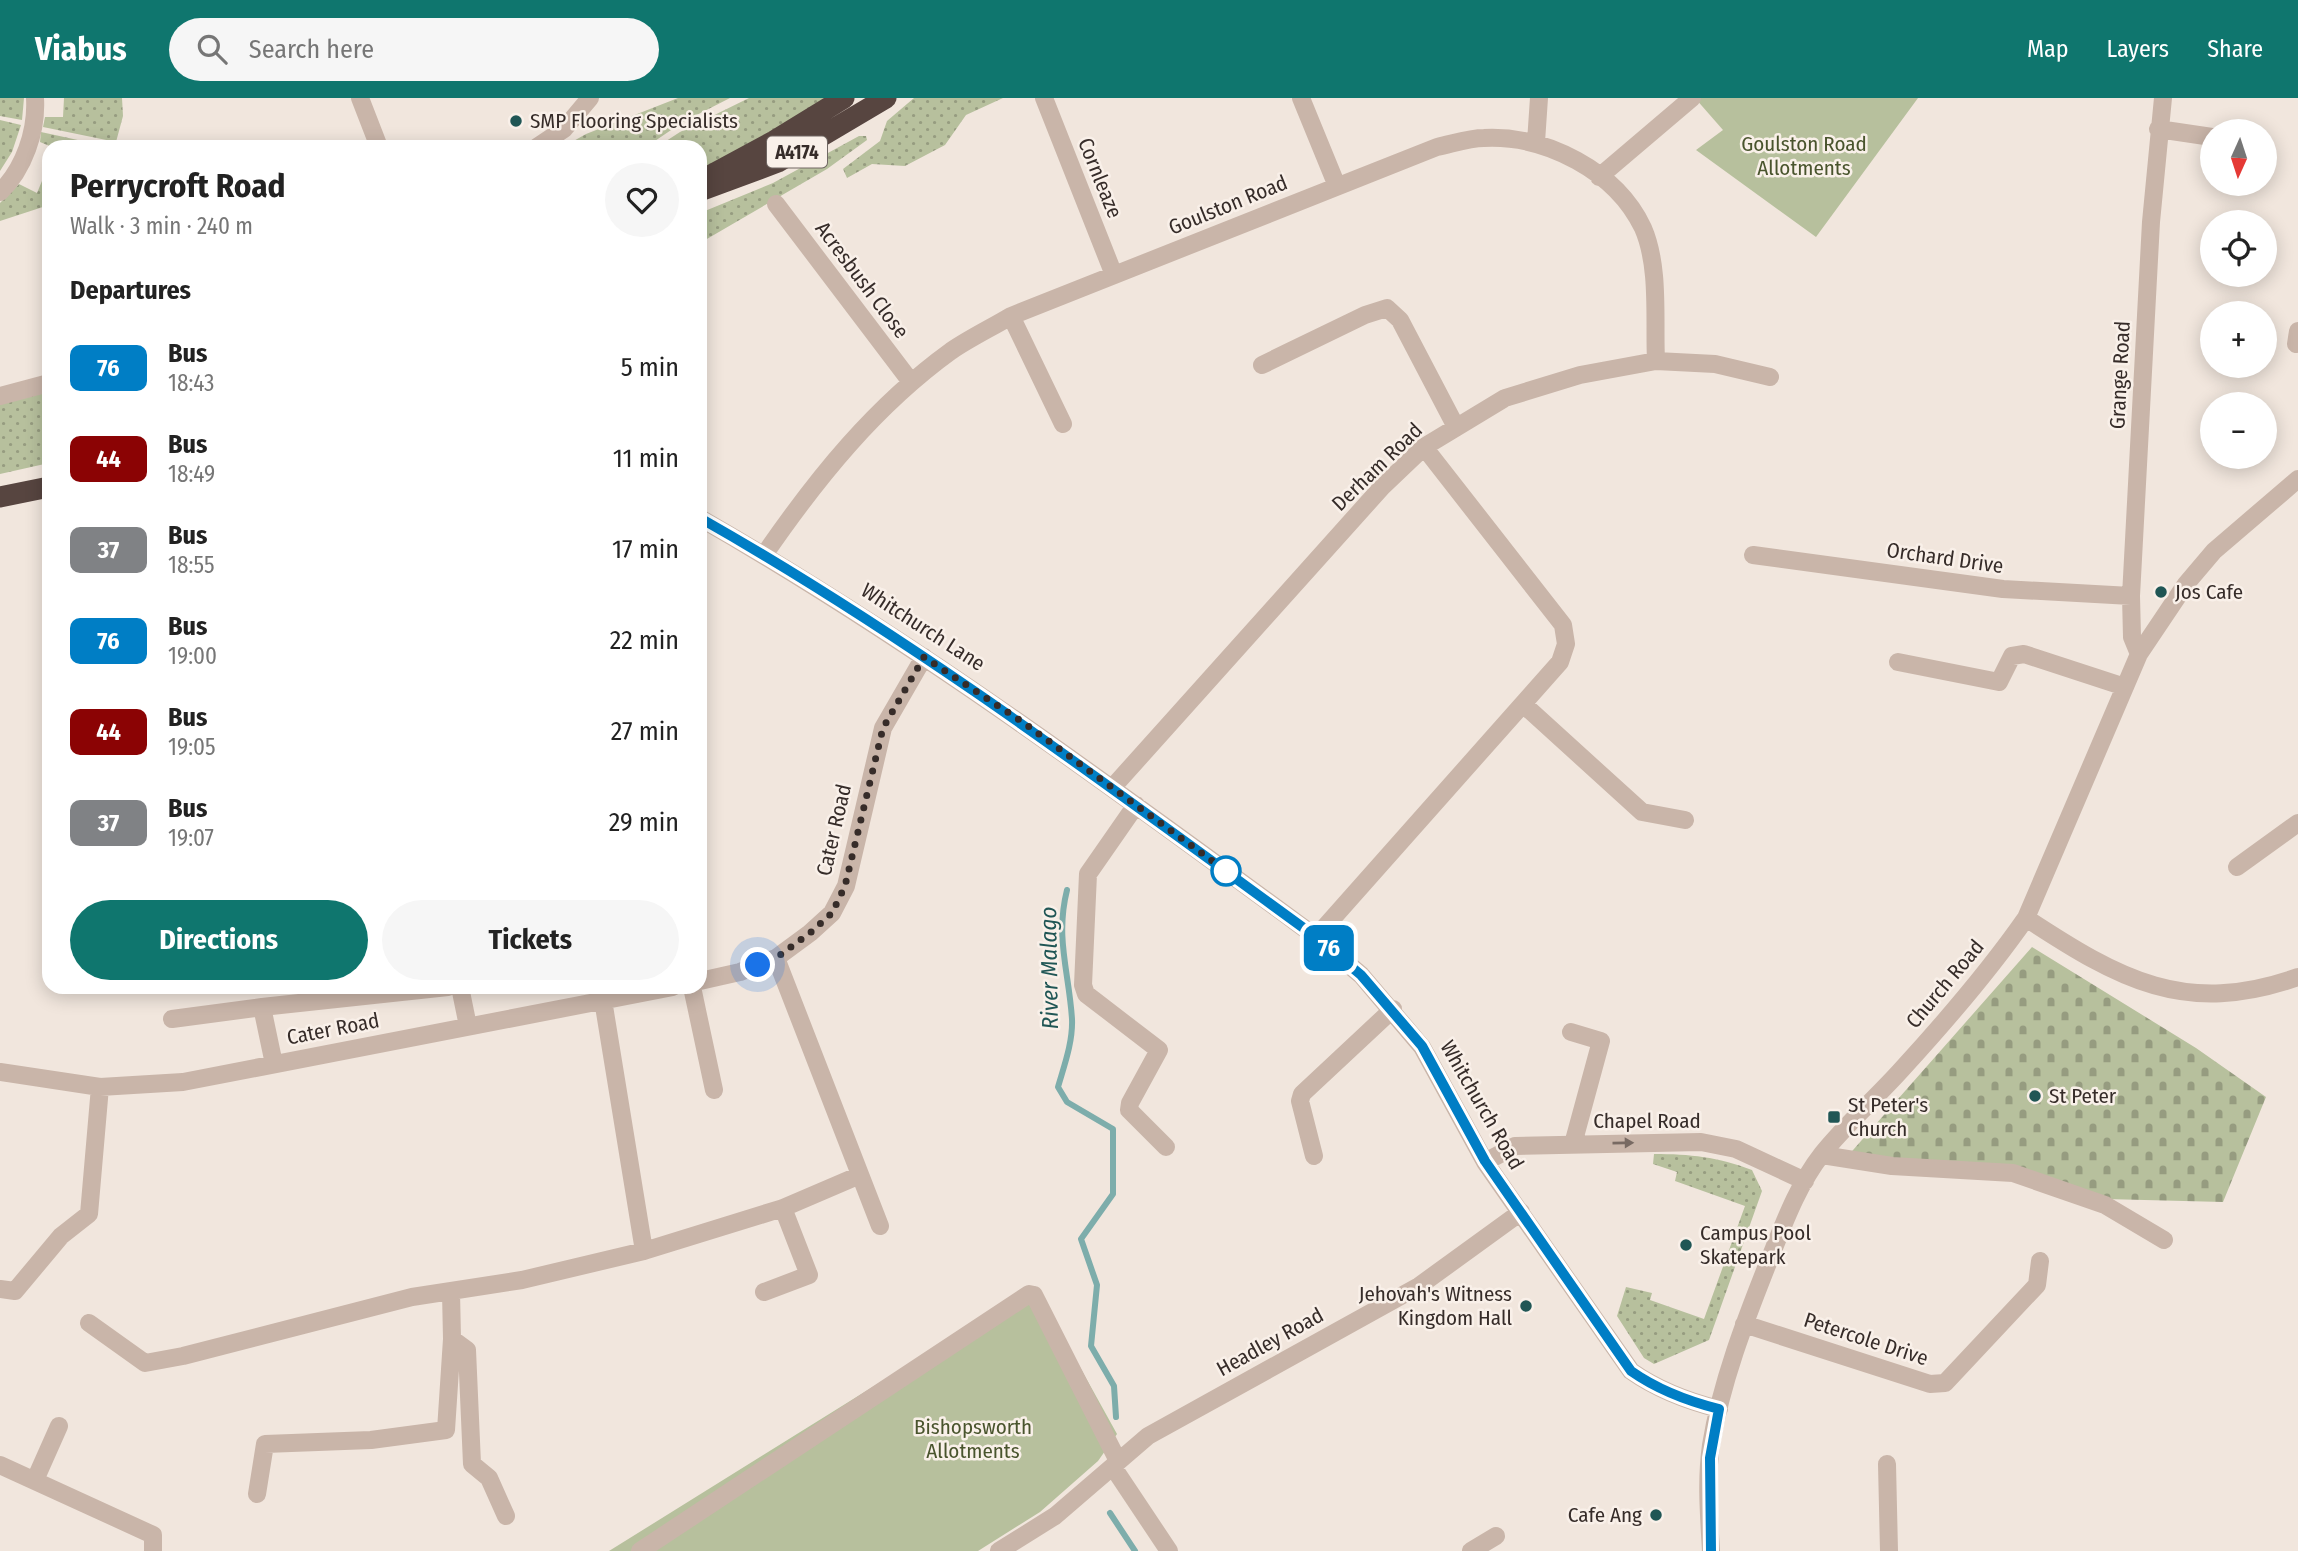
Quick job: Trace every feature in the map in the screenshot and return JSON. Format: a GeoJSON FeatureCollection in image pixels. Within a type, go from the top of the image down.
{"type":"FeatureCollection","features":[{"type":"Feature","properties":{"kind":"highway","name":"A4174"},"geometry":{"type":"LineString","coordinates":[[707,177],[774,141],[844,98]]}},
{"type":"Feature","properties":{"kind":"highway","name":"A4174"},"geometry":{"type":"LineString","coordinates":[[707,188],[778,162],[886,98]]}},
{"type":"Feature","properties":{"kind":"highway"},"geometry":{"type":"LineString","coordinates":[[0,497],[42,488]]}},
{"type":"Feature","properties":{"kind":"street"},"geometry":{"type":"LineString","coordinates":[[0,192],[21,164],[31,136],[35,98]]}},
{"type":"Feature","properties":{"kind":"street"},"geometry":{"type":"LineString","coordinates":[[360,98],[376,140]]}},
{"type":"Feature","properties":{"kind":"street"},"geometry":{"type":"LineString","coordinates":[[548,140],[564,129],[590,98]]}},
{"type":"Feature","properties":{"kind":"street","name":"Cornleaze"},"geometry":{"type":"LineString","coordinates":[[1044,98],[1114,275]]}},
{"type":"Feature","properties":{"kind":"street"},"geometry":{"type":"LineString","coordinates":[[1301,98],[1337,186]]}},
{"type":"Feature","properties":{"kind":"street"},"geometry":{"type":"LineString","coordinates":[[1536,142],[1539,98]]}},
{"type":"Feature","properties":{"kind":"street"},"geometry":{"type":"LineString","coordinates":[[1599,177],[1692,98]]}},
{"type":"Feature","properties":{"kind":"street","name":"Grange Road"},"geometry":{"type":"LineString","coordinates":[[2139,654],[2132,637],[2131,596],[2158,129],[2163,98]]}},
{"type":"Feature","properties":{"kind":"street"},"geometry":{"type":"LineString","coordinates":[[2158,129],[2200,135]]}},
{"type":"Feature","properties":{"kind":"street","name":"Goulston Road"},"geometry":{"type":"LineString","coordinates":[[764,555],[807,492],[850,442],[911,382],[953,350],[1011,316],[1437,147],[1484,138],[1536,142],[1581,162],[1620,194],[1643,229],[1653,273],[1656,361]]}},
{"type":"Feature","properties":{"kind":"street","name":"Acresbush Close"},"geometry":{"type":"LineString","coordinates":[[776,204],[911,382]]}},
{"type":"Feature","properties":{"kind":"street"},"geometry":{"type":"LineString","coordinates":[[1262,365],[1364,315],[1387,308],[1400,320],[1456,427]]}},
{"type":"Feature","properties":{"kind":"street"},"geometry":{"type":"LineString","coordinates":[[1011,316],[1063,424]]}},
{"type":"Feature","properties":{"kind":"street","name":"Derham Road"},"geometry":{"type":"LineString","coordinates":[[1112,788],[1382,487],[1424,447],[1456,427],[1505,398],[1580,375],[1656,361],[1715,364],[1770,377]]}},
{"type":"Feature","properties":{"kind":"street"},"geometry":{"type":"LineString","coordinates":[[0,396],[42,385]]}},
{"type":"Feature","properties":{"kind":"street"},"geometry":{"type":"LineString","coordinates":[[1316,937],[1560,662],[1566,645],[1563,625],[1424,447]]}},
{"type":"Feature","properties":{"kind":"street","name":"Church Road"},"geometry":{"type":"LineString","coordinates":[[1711,1551],[1710,1458],[1719,1409],[1744,1324],[1787,1214],[1805,1181],[1822,1155],[1903,1068],[2000,955],[2026,918],[2139,654],[2186,584],[2214,551],[2298,479]]}},
{"type":"Feature","properties":{"kind":"street","name":"Whitchurch Lane"},"geometry":{"type":"LineString","coordinates":[[707,522],[764,555],[924,657],[1024,723],[1112,788]]}},
{"type":"Feature","properties":{"kind":"street","name":"Orchard Drive"},"geometry":{"type":"LineString","coordinates":[[1753,555],[2003,589],[2131,596]]}},
{"type":"Feature","properties":{"kind":"street"},"geometry":{"type":"LineString","coordinates":[[1898,662],[1999,682],[2012,656],[2024,654],[2125,687]]}},
{"type":"Feature","properties":{"kind":"street","name":"Cater Road"},"geometry":{"type":"LineString","coordinates":[[707,980],[740,972],[776,958],[832,913],[841,895],[883,728],[924,657]]}},
{"type":"Feature","properties":{"kind":"street"},"geometry":{"type":"LineString","coordinates":[[1523,704],[1642,812],[1685,820]]}},
{"type":"Feature","properties":{"kind":"street","name":"Whitchurch Road"},"geometry":{"type":"LineString","coordinates":[[1112,788],[1316,937],[1361,975],[1422,1046],[1485,1161],[1631,1371],[1650,1385],[1695,1403],[1719,1409]]}},
{"type":"Feature","properties":{"kind":"street"},"geometry":{"type":"LineString","coordinates":[[1136,805],[1088,874],[1083,985],[1086,994],[1159,1050],[1130,1103],[1129,1110],[1166,1147]]}},
{"type":"Feature","properties":{"kind":"street"},"geometry":{"type":"LineString","coordinates":[[2237,867],[2298,823]]}},
{"type":"Feature","properties":{"kind":"street"},"geometry":{"type":"LineString","coordinates":[[2026,918],[2075,950],[2130,979],[2178,993],[2263,990],[2298,978]]}},
{"type":"Feature","properties":{"kind":"street"},"geometry":{"type":"LineString","coordinates":[[776,958],[880,1226]]}},
{"type":"Feature","properties":{"kind":"street"},"geometry":{"type":"LineString","coordinates":[[172,1018],[383,994]]}},
{"type":"Feature","properties":{"kind":"street"},"geometry":{"type":"LineString","coordinates":[[461,994],[468,1026]]}},
{"type":"Feature","properties":{"kind":"street","name":"Cater Road"},"geometry":{"type":"LineString","coordinates":[[0,1072],[100,1087],[183,1082],[635,994]]}},
{"type":"Feature","properties":{"kind":"street"},"geometry":{"type":"LineString","coordinates":[[693,994],[714,1090]]}},
{"type":"Feature","properties":{"kind":"street"},"geometry":{"type":"LineString","coordinates":[[603,1000],[644,1251]]}},
{"type":"Feature","properties":{"kind":"street"},"geometry":{"type":"LineString","coordinates":[[262,1007],[274,1064]]}},
{"type":"Feature","properties":{"kind":"street"},"geometry":{"type":"LineString","coordinates":[[1314,1156],[1300,1101],[1302,1094],[1392,1009]]}},
{"type":"Feature","properties":{"kind":"street"},"geometry":{"type":"LineString","coordinates":[[1571,1032],[1601,1041],[1573,1144]]}},
{"type":"Feature","properties":{"kind":"street"},"geometry":{"type":"LineString","coordinates":[[0,1289],[15,1290],[61,1236],[89,1214],[100,1087]]}},
{"type":"Feature","properties":{"kind":"street","name":"Chapel Road"},"geometry":{"type":"LineString","coordinates":[[1485,1161],[1515,1146],[1719,1144],[1769,1163],[1805,1181]]}},
{"type":"Feature","properties":{"kind":"street"},"geometry":{"type":"LineString","coordinates":[[1822,1155],[1892,1166],[2013,1173],[2105,1205],[2164,1240]]}},
{"type":"Feature","properties":{"kind":"street"},"geometry":{"type":"LineString","coordinates":[[89,1323],[145,1363],[412,1297],[523,1280],[644,1251],[783,1208],[860,1175]]}},
{"type":"Feature","properties":{"kind":"street"},"geometry":{"type":"LineString","coordinates":[[764,1292],[809,1275],[783,1208]]}},
{"type":"Feature","properties":{"kind":"street","name":"Headley Road"},"geometry":{"type":"LineString","coordinates":[[999,1551],[1055,1516],[1148,1436],[1419,1286],[1521,1212]]}},
{"type":"Feature","properties":{"kind":"street","name":"Petercole Drive"},"geometry":{"type":"LineString","coordinates":[[1744,1324],[1930,1384],[1945,1383],[2036,1286],[2040,1261]]}},
{"type":"Feature","properties":{"kind":"street"},"geometry":{"type":"LineString","coordinates":[[257,1494],[265,1444],[371,1440],[446,1430],[452,1339],[451,1292]]}},
{"type":"Feature","properties":{"kind":"street"},"geometry":{"type":"LineString","coordinates":[[640,1551],[1029,1294],[1034,1295],[1115,1464],[1168,1551]]}},
{"type":"Feature","properties":{"kind":"street"},"geometry":{"type":"LineString","coordinates":[[452,1339],[467,1350],[472,1464],[489,1478],[506,1516]]}},
{"type":"Feature","properties":{"kind":"street"},"geometry":{"type":"LineString","coordinates":[[35,1480],[58,1426]]}},
{"type":"Feature","properties":{"kind":"street"},"geometry":{"type":"LineString","coordinates":[[1887,1464],[1889,1551]]}},
{"type":"Feature","properties":{"kind":"street"},"geometry":{"type":"LineString","coordinates":[[0,1465],[153,1535],[153,1551]]}},
{"type":"Feature","properties":{"kind":"street"},"geometry":{"type":"LineString","coordinates":[[1471,1551],[1496,1536]]}},
{"type":"Feature","properties":{"kind":"green space"},"geometry":{"type":"Polygon","coordinates":[[[0,98],[24,98],[22,120],[0,116],[0,98]]]}},
{"type":"Feature","properties":{"kind":"green space"},"geometry":{"type":"Polygon","coordinates":[[[64,98],[122,98],[123,116],[117,140],[43,127],[45,117],[63,117],[64,98]]]}},
{"type":"Feature","properties":{"kind":"green space"},"geometry":{"type":"Polygon","coordinates":[[[678,98],[730,98],[683,122],[656,140],[575,140],[678,98]]]}},
{"type":"Feature","properties":{"kind":"green space"},"geometry":{"type":"Polygon","coordinates":[[[749,98],[833,98],[707,169],[707,140],[668,140],[749,98]]]}},
{"type":"Feature","properties":{"kind":"green space"},"geometry":{"type":"Polygon","coordinates":[[[914,98],[1003,98],[966,115],[945,145],[905,166],[872,164],[847,178],[843,169],[880,141],[887,121],[914,98]]]}},
{"type":"Feature","properties":{"kind":"green space","name":"Goulston Road Allotments"},"geometry":{"type":"Polygon","coordinates":[[[1695,98],[1918,98],[1816,237],[1696,150],[1723,130],[1695,98]]]}},
{"type":"Feature","properties":{"kind":"green space"},"geometry":{"type":"Polygon","coordinates":[[[0,120],[21,125],[12,152],[0,171],[0,120]]]}},
{"type":"Feature","properties":{"kind":"green space"},"geometry":{"type":"Polygon","coordinates":[[[41,132],[78,140],[42,140],[40,142],[41,132]]]}},
{"type":"Feature","properties":{"kind":"green space"},"geometry":{"type":"Polygon","coordinates":[[[859,136],[866,136],[867,140],[827,169],[707,239],[707,210],[773,183],[859,136]]]}},
{"type":"Feature","properties":{"kind":"green space"},"geometry":{"type":"Polygon","coordinates":[[[42,181],[42,207],[0,221],[0,203],[19,184],[37,193],[42,181]]]}},
{"type":"Feature","properties":{"kind":"green space"},"geometry":{"type":"Polygon","coordinates":[[[42,394],[42,465],[0,474],[0,403],[42,394]]]}},
{"type":"Feature","properties":{"kind":"green space"},"geometry":{"type":"Polygon","coordinates":[[[2032,947],[2196,1048],[2266,1097],[2223,1202],[2105,1199],[2014,1169],[1846,1158],[2032,947]]]}},
{"type":"Feature","properties":{"kind":"green space"},"geometry":{"type":"Polygon","coordinates":[[[1654,1154],[1704,1157],[1752,1170],[1762,1191],[1709,1340],[1654,1364],[1644,1358],[1617,1316],[1626,1287],[1652,1293],[1650,1300],[1704,1319],[1745,1206],[1675,1181],[1677,1172],[1653,1164],[1654,1154]]]}},
{"type":"Feature","properties":{"kind":"green space","name":"Bishopsworth Allotments"},"geometry":{"type":"Polygon","coordinates":[[[1035,1286],[1117,1434],[1098,1461],[1040,1512],[978,1551],[609,1551],[1035,1286]]]}},
{"type":"Feature","properties":{"kind":"waterway","name":"River Malago"},"geometry":{"type":"LineString","coordinates":[[1067,890],[1062,924],[1072,1028],[1068,1054],[1058,1087],[1067,1102],[1113,1129],[1113,1194],[1081,1239],[1097,1285],[1091,1346],[1114,1386],[1116,1417]]}},
{"type":"Feature","properties":{"kind":"waterway","name":"River Malago"},"geometry":{"type":"LineString","coordinates":[[1110,1513],[1135,1551]]}},
{"type":"Feature","properties":{"kind":"bus line","name":"76"},"geometry":{"type":"LineString","coordinates":[[707,522],[764,555],[1024,723],[1316,937],[1361,975],[1422,1046],[1485,1161],[1631,1371],[1650,1385],[1695,1403],[1719,1409],[1710,1458],[1711,1551]]}},
{"type":"Feature","properties":{"kind":"place","name":"SMP Flooring Specialists"},"geometry":{"type":"Point","coordinates":[516,121]}},
{"type":"Feature","properties":{"kind":"place","name":"Jos Cafe"},"geometry":{"type":"Point","coordinates":[2161,592]}},
{"type":"Feature","properties":{"kind":"place","name":"St Peter"},"geometry":{"type":"Point","coordinates":[2035,1096]}},
{"type":"Feature","properties":{"kind":"place","name":"St Peter's Church"},"geometry":{"type":"Point","coordinates":[1834,1117]}},
{"type":"Feature","properties":{"kind":"place","name":"Campus Pool Skatepark"},"geometry":{"type":"Point","coordinates":[1686,1245]}},
{"type":"Feature","properties":{"kind":"place","name":"Jehovah's Witness Kingdom Hall"},"geometry":{"type":"Point","coordinates":[1526,1306]}},
{"type":"Feature","properties":{"kind":"place","name":"Cafe Ang"},"geometry":{"type":"Point","coordinates":[1656,1515]}},
{"type":"Feature","properties":{"kind":"route"},"geometry":{"type":"LineString","coordinates":[[758,965],[776,958],[832,913],[845,886],[883,728],[924,657],[1024,723],[1226,871]]}}]}
